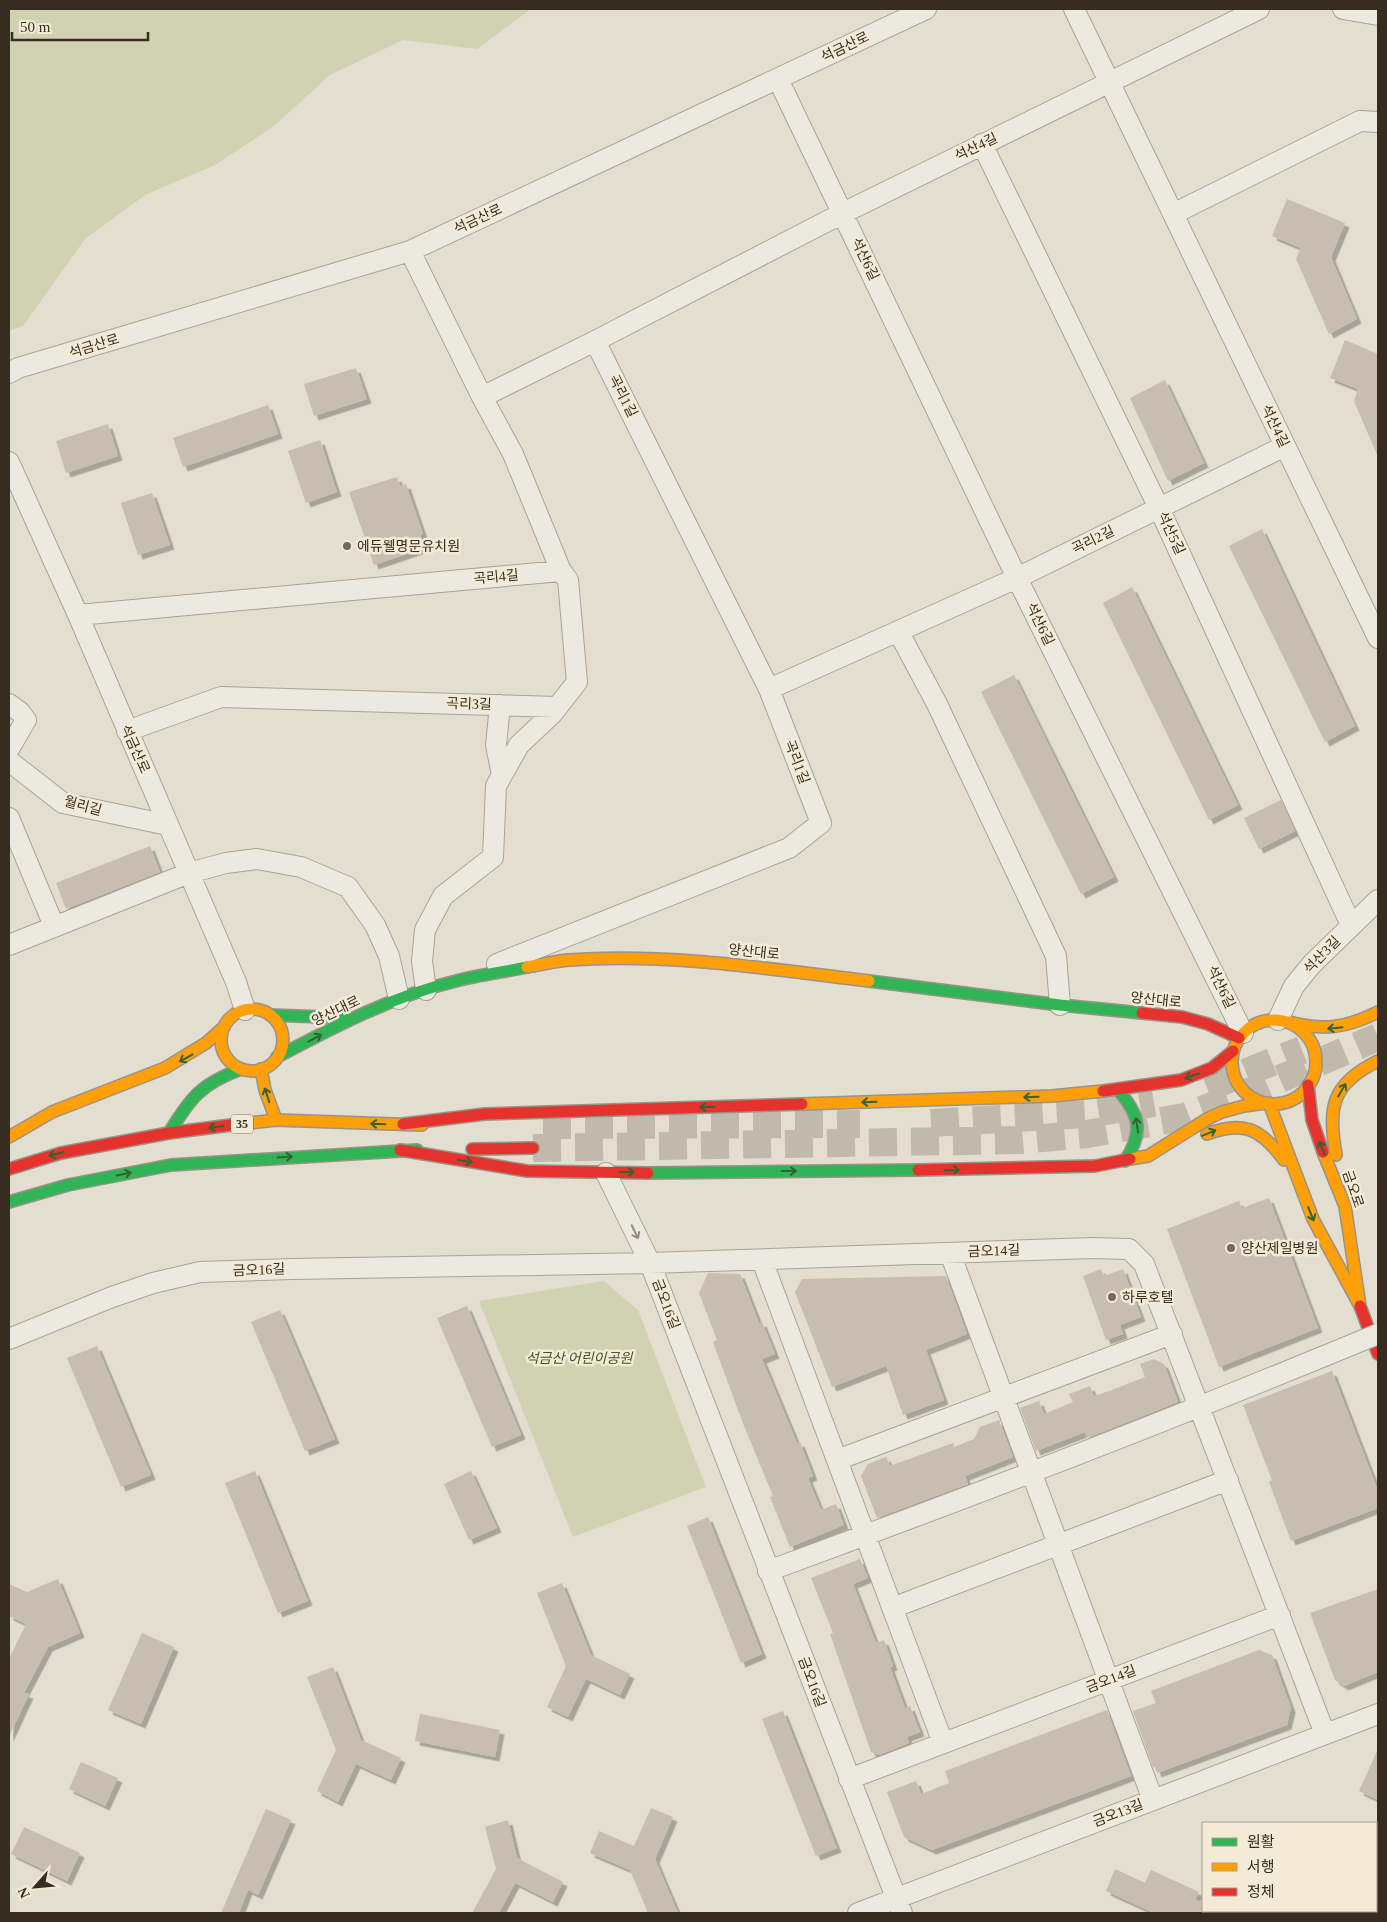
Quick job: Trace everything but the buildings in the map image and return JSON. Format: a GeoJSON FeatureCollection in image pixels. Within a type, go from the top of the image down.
{"type":"FeatureCollection","features":[{"type":"Feature","properties":{"kind":"main road","name":"양산대로"},"geometry":{"type":"LineString","coordinates":[[277,1057],[352,1018],[399,999],[455,981],[567,960],[658,958],[762,968],[1060,1005],[1182,1017],[1241,1035]]}},
{"type":"Feature","properties":{"kind":"main road"},"geometry":{"type":"LineString","coordinates":[[9,1137],[51,1112],[110,1091],[170,1066],[210,1042],[229,1019],[236,1013],[246,1010],[262,1011],[270,1015],[277,1022],[283,1039],[277,1057],[270,1065],[251,1071],[241,1069],[232,1064],[222,1047],[221,1037],[224,1027]]}},
{"type":"Feature","properties":{"kind":"main road"},"geometry":{"type":"LineString","coordinates":[[1267,1103],[1253,1098],[1243,1090],[1235,1078],[1232,1065],[1233,1051],[1241,1035],[1254,1025],[1265,1021],[1283,1021],[1323,1029],[1343,1027],[1378,1012]]}},
{"type":"Feature","properties":{"kind":"main road"},"geometry":{"type":"LineString","coordinates":[[270,1015],[293,1018],[324,1016],[352,1018]]}},
{"type":"Feature","properties":{"kind":"main road"},"geometry":{"type":"LineString","coordinates":[[1283,1021],[1300,1029],[1309,1040],[1314,1052],[1316,1066],[1310,1082]]}},
{"type":"Feature","properties":{"kind":"main road"},"geometry":{"type":"LineString","coordinates":[[403,1124],[485,1114],[1042,1097],[1118,1090],[1181,1080],[1212,1068],[1233,1051]]}},
{"type":"Feature","properties":{"kind":"main road"},"geometry":{"type":"LineString","coordinates":[[1345,1206],[1332,1134],[1331,1118],[1334,1105],[1347,1081],[1355,1073],[1378,1060]]}},
{"type":"Feature","properties":{"kind":"main road"},"geometry":{"type":"LineString","coordinates":[[169,1132],[199,1089],[220,1077],[241,1069]]}},
{"type":"Feature","properties":{"kind":"main road"},"geometry":{"type":"LineString","coordinates":[[261,1069],[265,1090],[276,1120]]}},
{"type":"Feature","properties":{"kind":"main road"},"geometry":{"type":"LineString","coordinates":[[1148,1156],[1207,1119],[1237,1108],[1291,1100],[1301,1094],[1310,1082],[1327,1069]]}},
{"type":"Feature","properties":{"kind":"main road","name":"금오로"},"geometry":{"type":"LineString","coordinates":[[1310,1082],[1312,1120],[1345,1206],[1360,1306]]}},
{"type":"Feature","properties":{"kind":"main road"},"geometry":{"type":"LineString","coordinates":[[1118,1090],[1130,1104],[1138,1123],[1138,1135],[1134,1149],[1125,1161]]}},
{"type":"Feature","properties":{"kind":"main road","name":"금오로"},"geometry":{"type":"LineString","coordinates":[[1267,1103],[1313,1219],[1360,1306],[1378,1354]]}},
{"type":"Feature","properties":{"kind":"main road","name":"35"},"geometry":{"type":"LineString","coordinates":[[9,1170],[61,1153],[169,1132],[276,1120],[480,1126]]}},
{"type":"Feature","properties":{"kind":"main road"},"geometry":{"type":"LineString","coordinates":[[400,1150],[527,1171],[606,1173],[1006,1169],[1096,1166],[1125,1161],[1183,1146],[1219,1129],[1231,1126],[1245,1126],[1267,1139],[1278,1151],[1299,1183]]}},
{"type":"Feature","properties":{"kind":"main road"},"geometry":{"type":"LineString","coordinates":[[9,1202],[68,1185],[171,1165],[400,1150],[533,1148]]}},
{"type":"Feature","properties":{"kind":"street","name":"석금산로"},"geometry":{"type":"LineString","coordinates":[[9,373],[18,368],[410,251],[926,9]]}},
{"type":"Feature","properties":{"kind":"street","name":"석산4길"},"geometry":{"type":"LineString","coordinates":[[1074,9],[1378,638]]}},
{"type":"Feature","properties":{"kind":"street","name":"석산4길"},"geometry":{"type":"LineString","coordinates":[[843,213],[1259,9]]}},
{"type":"Feature","properties":{"kind":"street"},"geometry":{"type":"LineString","coordinates":[[1343,9],[1378,15]]}},
{"type":"Feature","properties":{"kind":"street","name":"석산6길"},"geometry":{"type":"LineString","coordinates":[[778,79],[1017,578],[1241,1035]]}},
{"type":"Feature","properties":{"kind":"street"},"geometry":{"type":"LineString","coordinates":[[1173,214],[1360,120],[1378,122]]}},
{"type":"Feature","properties":{"kind":"street","name":"석산5길"},"geometry":{"type":"LineString","coordinates":[[982,144],[1159,508],[1351,926]]}},
{"type":"Feature","properties":{"kind":"street"},"geometry":{"type":"LineString","coordinates":[[482,396],[595,341],[843,213]]}},
{"type":"Feature","properties":{"kind":"street"},"geometry":{"type":"LineString","coordinates":[[410,251],[513,454],[561,571],[568,580],[577,682],[558,707],[519,745],[502,775]]}},
{"type":"Feature","properties":{"kind":"street","name":"곡리1길"},"geometry":{"type":"LineString","coordinates":[[455,981],[789,848],[821,824],[769,689],[595,341]]}},
{"type":"Feature","properties":{"kind":"street","name":"곡리2길"},"geometry":{"type":"LineString","coordinates":[[769,689],[1017,578],[1285,446]]}},
{"type":"Feature","properties":{"kind":"street","name":"석금산로"},"geometry":{"type":"LineString","coordinates":[[9,462],[78,615],[236,982],[246,1010]]}},
{"type":"Feature","properties":{"kind":"street","name":"곡리4길"},"geometry":{"type":"LineString","coordinates":[[78,615],[561,571]]}},
{"type":"Feature","properties":{"kind":"street"},"geometry":{"type":"LineString","coordinates":[[898,631],[937,704],[1056,956],[1060,1005]]}},
{"type":"Feature","properties":{"kind":"street","name":"곡리3길"},"geometry":{"type":"LineString","coordinates":[[127,731],[221,697],[500,705],[496,745],[502,775],[496,786],[493,857],[442,896],[425,930],[422,961],[426,990]]}},
{"type":"Feature","properties":{"kind":"street"},"geometry":{"type":"LineString","coordinates":[[9,704],[20,712],[26,720],[9,749]]}},
{"type":"Feature","properties":{"kind":"street"},"geometry":{"type":"LineString","coordinates":[[500,705],[558,707]]}},
{"type":"Feature","properties":{"kind":"street","name":"월리길"},"geometry":{"type":"LineString","coordinates":[[9,761],[63,803],[168,825]]}},
{"type":"Feature","properties":{"kind":"street"},"geometry":{"type":"LineString","coordinates":[[9,818],[54,926]]}},
{"type":"Feature","properties":{"kind":"street"},"geometry":{"type":"LineString","coordinates":[[9,945],[189,873],[256,859],[301,867],[348,887],[375,925],[389,956],[399,999]]}},
{"type":"Feature","properties":{"kind":"street","name":"석산3길"},"geometry":{"type":"LineString","coordinates":[[1283,1021],[1294,986],[1312,964],[1378,900]]}},
{"type":"Feature","properties":{"kind":"street"},"geometry":{"type":"LineString","coordinates":[[606,1173],[650,1263]]}},
{"type":"Feature","properties":{"kind":"street","name":"금오14길"},"geometry":{"type":"LineString","coordinates":[[650,1263],[1093,1248],[1129,1249],[1144,1264],[1325,1734]]}},
{"type":"Feature","properties":{"kind":"street"},"geometry":{"type":"LineString","coordinates":[[950,1253],[1153,1800]]}},
{"type":"Feature","properties":{"kind":"street"},"geometry":{"type":"LineString","coordinates":[[762,1260],[943,1743]]}},
{"type":"Feature","properties":{"kind":"street","name":"금오16길"},"geometry":{"type":"LineString","coordinates":[[9,1339],[112,1297],[153,1283],[200,1272],[650,1263],[768,1572],[899,1906]]}},
{"type":"Feature","properties":{"kind":"street"},"geometry":{"type":"LineString","coordinates":[[837,1460],[1172,1334]]}},
{"type":"Feature","properties":{"kind":"street"},"geometry":{"type":"LineString","coordinates":[[768,1572],[1200,1407],[1378,1334]]}},
{"type":"Feature","properties":{"kind":"street"},"geometry":{"type":"LineString","coordinates":[[892,1608],[1228,1480]]}},
{"type":"Feature","properties":{"kind":"street","name":"금오14길"},"geometry":{"type":"LineString","coordinates":[[849,1779],[1280,1615]]}},
{"type":"Feature","properties":{"kind":"street","name":"금오13길"},"geometry":{"type":"LineString","coordinates":[[858,1913],[899,1906],[1153,1800],[1378,1714]]}},
{"type":"Feature","properties":{"kind":"green space"},"geometry":{"type":"Polygon","coordinates":[[[9,9],[531,9],[477,49],[403,40],[330,75],[274,126],[215,165],[145,195],[85,239],[23,326],[9,331],[9,9]]]}},
{"type":"Feature","properties":{"kind":"green space","name":"석금산 어린이공원"},"geometry":{"type":"Polygon","coordinates":[[[604,1281],[638,1310],[706,1487],[573,1537],[479,1301],[604,1281]]]}},
{"type":"Feature","properties":{"kind":"tunnel"},"geometry":{"type":"LineString","coordinates":[[533,1148],[1022,1140],[1087,1134],[1184,1117],[1261,1087],[1378,1037]]}},
{"type":"Feature","properties":{"kind":"tunnel"},"geometry":{"type":"LineString","coordinates":[[1207,1088],[1302,1050]]}},
{"type":"Feature","properties":{"kind":"tunnel"},"geometry":{"type":"LineString","coordinates":[[931,1123],[1087,1114],[1154,1103]]}},
{"type":"Feature","properties":{"kind":"tunnel"},"geometry":{"type":"LineString","coordinates":[[543,1125],[860,1124]]}},
{"type":"Feature","properties":{"kind":"traffic: fast"},"geometry":{"type":"LineString","coordinates":[[277,1057],[364,1013],[409,995],[465,979],[527,967]]}},
{"type":"Feature","properties":{"kind":"traffic: fast"},"geometry":{"type":"LineString","coordinates":[[869,981],[1060,1005],[1142,1013]]}},
{"type":"Feature","properties":{"kind":"traffic: fast"},"geometry":{"type":"LineString","coordinates":[[270,1015],[350,1018]]}},
{"type":"Feature","properties":{"kind":"traffic: fast"},"geometry":{"type":"LineString","coordinates":[[169,1133],[198,1093],[216,1080],[241,1069]]}},
{"type":"Feature","properties":{"kind":"traffic: fast"},"geometry":{"type":"LineString","coordinates":[[1118,1090],[1131,1108],[1137,1124],[1135,1141],[1125,1161]]}},
{"type":"Feature","properties":{"kind":"traffic: fast"},"geometry":{"type":"LineString","coordinates":[[9,1202],[68,1185],[171,1165],[417,1150]]}},
{"type":"Feature","properties":{"kind":"traffic: fast"},"geometry":{"type":"LineString","coordinates":[[648,1173],[918,1170]]}},
{"type":"Feature","properties":{"kind":"traffic: slow"},"geometry":{"type":"LineString","coordinates":[[527,967],[558,961],[607,958],[682,960],[869,981]]}},
{"type":"Feature","properties":{"kind":"traffic: slow"},"geometry":{"type":"LineString","coordinates":[[252,1009],[264,1012],[274,1018],[280,1028],[283,1040],[280,1052],[274,1062],[264,1068],[252,1071],[240,1068],[230,1062],[224,1052],[221,1040],[224,1028],[230,1018],[240,1012],[252,1009]]}},
{"type":"Feature","properties":{"kind":"traffic: slow"},"geometry":{"type":"LineString","coordinates":[[1289,1022],[1324,1027],[1345,1025],[1378,1012]]}},
{"type":"Feature","properties":{"kind":"traffic: slow"},"geometry":{"type":"LineString","coordinates":[[1274,1020],[1297,1027],[1309,1039],[1316,1062],[1309,1085],[1297,1097],[1274,1104],[1251,1097],[1239,1085],[1232,1062],[1239,1039],[1251,1027],[1274,1020]]}},
{"type":"Feature","properties":{"kind":"traffic: slow"},"geometry":{"type":"LineString","coordinates":[[9,1137],[52,1112],[165,1068],[206,1043],[224,1027]]}},
{"type":"Feature","properties":{"kind":"traffic: slow"},"geometry":{"type":"LineString","coordinates":[[1336,1155],[1333,1123],[1333,1110],[1336,1099],[1350,1079],[1378,1061]]}},
{"type":"Feature","properties":{"kind":"traffic: slow"},"geometry":{"type":"LineString","coordinates":[[261,1069],[265,1090],[276,1120]]}},
{"type":"Feature","properties":{"kind":"traffic: slow"},"geometry":{"type":"LineString","coordinates":[[802,1104],[1052,1096],[1103,1091]]}},
{"type":"Feature","properties":{"kind":"traffic: slow"},"geometry":{"type":"LineString","coordinates":[[1130,1159],[1148,1156],[1207,1119],[1222,1112],[1266,1103]]}},
{"type":"Feature","properties":{"kind":"traffic: slow"},"geometry":{"type":"LineString","coordinates":[[1269,1103],[1313,1219],[1360,1306],[1345,1206],[1323,1152]]}},
{"type":"Feature","properties":{"kind":"traffic: slow"},"geometry":{"type":"LineString","coordinates":[[231,1125],[276,1120],[422,1125]]}},
{"type":"Feature","properties":{"kind":"traffic: slow"},"geometry":{"type":"LineString","coordinates":[[1207,1134],[1231,1128],[1251,1130],[1259,1134],[1276,1149],[1284,1160]]}},
{"type":"Feature","properties":{"kind":"traffic: jam"},"geometry":{"type":"LineString","coordinates":[[1142,1013],[1182,1017],[1208,1024],[1239,1038]]}},
{"type":"Feature","properties":{"kind":"traffic: jam"},"geometry":{"type":"LineString","coordinates":[[1103,1091],[1181,1080],[1212,1068],[1233,1051]]}},
{"type":"Feature","properties":{"kind":"traffic: jam"},"geometry":{"type":"LineString","coordinates":[[1308,1085],[1312,1120],[1323,1152]]}},
{"type":"Feature","properties":{"kind":"traffic: jam"},"geometry":{"type":"LineString","coordinates":[[403,1124],[485,1114],[802,1104]]}},
{"type":"Feature","properties":{"kind":"traffic: jam"},"geometry":{"type":"LineString","coordinates":[[9,1169],[61,1153],[169,1133],[231,1125]]}},
{"type":"Feature","properties":{"kind":"traffic: jam"},"geometry":{"type":"LineString","coordinates":[[472,1149],[533,1148]]}},
{"type":"Feature","properties":{"kind":"traffic: jam"},"geometry":{"type":"LineString","coordinates":[[400,1150],[527,1171],[648,1173]]}},
{"type":"Feature","properties":{"kind":"traffic: jam"},"geometry":{"type":"LineString","coordinates":[[918,1170],[1095,1166],[1130,1159]]}},
{"type":"Feature","properties":{"kind":"traffic: jam"},"geometry":{"type":"LineString","coordinates":[[1360,1306],[1378,1354]]}},
{"type":"Feature","properties":{"kind":"place","name":"에듀웰명문유치원"},"geometry":{"type":"Point","coordinates":[347,546]}},
{"type":"Feature","properties":{"kind":"place","name":"양산제일병원"},"geometry":{"type":"Point","coordinates":[1231,1248]}},
{"type":"Feature","properties":{"kind":"place","name":"하루호텔"},"geometry":{"type":"Point","coordinates":[1112,1297]}}]}
